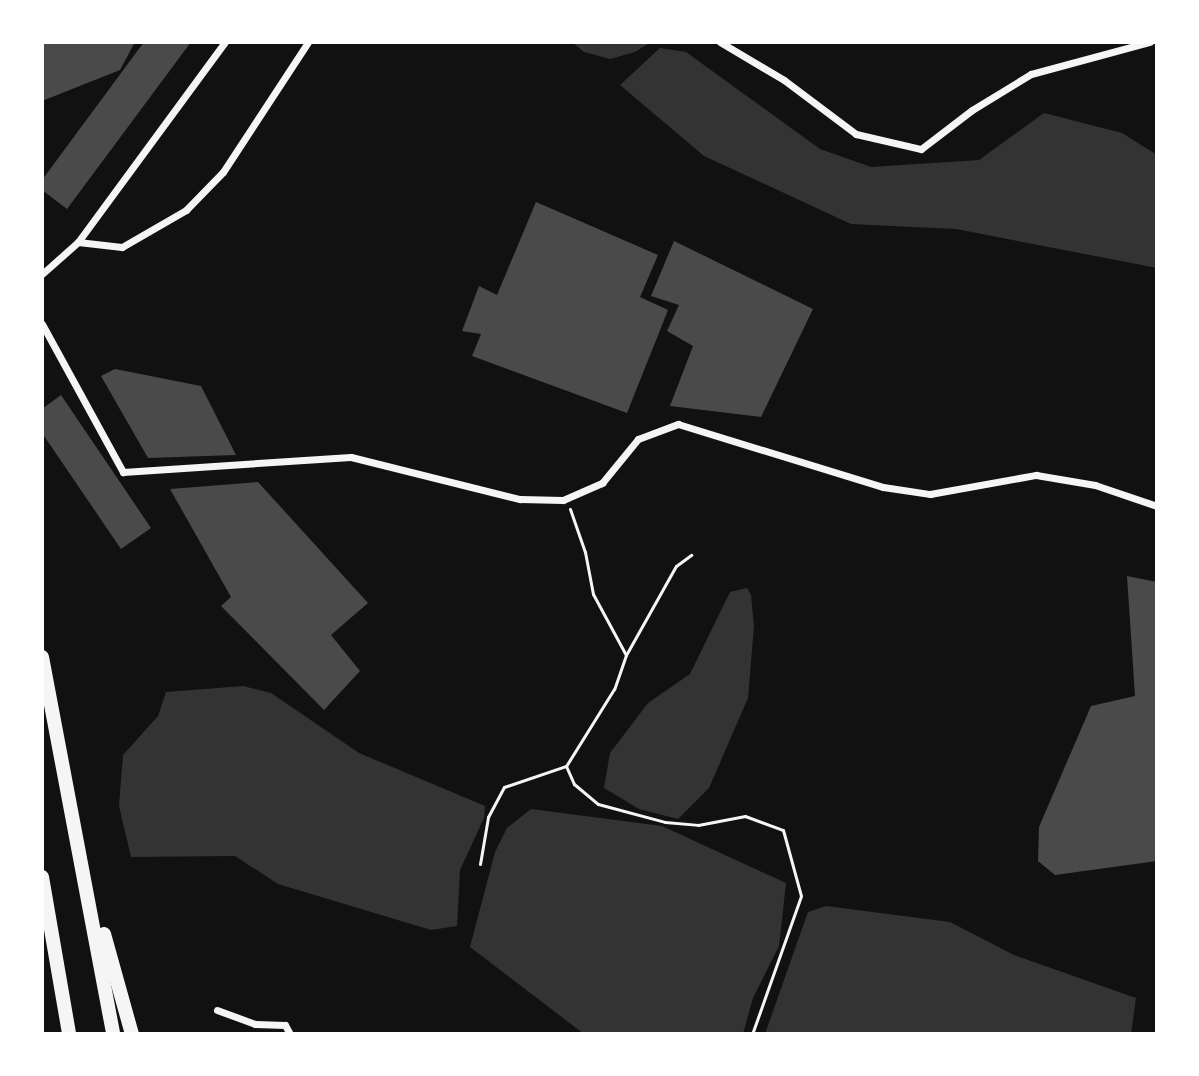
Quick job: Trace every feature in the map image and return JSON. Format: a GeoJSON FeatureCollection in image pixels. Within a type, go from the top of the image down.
{"type":"FeatureCollection","features":[{"type":"Feature","properties":{"kind":"highway"},"geometry":{"type":"LineString","coordinates":[[42,657],[113,1034]]}},
{"type":"Feature","properties":{"kind":"highway"},"geometry":{"type":"LineString","coordinates":[[84,869],[132,1034]]}},
{"type":"Feature","properties":{"kind":"highway"},"geometry":{"type":"LineString","coordinates":[[42,877],[67,1034]]}},
{"type":"Feature","properties":{"kind":"street"},"geometry":{"type":"LineString","coordinates":[[42,274],[78,242],[225,42]]}},
{"type":"Feature","properties":{"kind":"street"},"geometry":{"type":"LineString","coordinates":[[78,242],[122,247],[186,210],[223,172],[308,42]]}},
{"type":"Feature","properties":{"kind":"street"},"geometry":{"type":"LineString","coordinates":[[720,42],[784,80],[856,134],[921,149],[972,110],[1031,74],[1150,42]]}},
{"type":"Feature","properties":{"kind":"street"},"geometry":{"type":"LineString","coordinates":[[42,324],[123,472],[351,457],[520,499],[568,497],[602,483],[638,439],[678,424],[883,487],[930,494],[1036,475],[1095,485],[1157,506]]}},
{"type":"Feature","properties":{"kind":"street"},"geometry":{"type":"LineString","coordinates":[[217,1010],[255,1024],[285,1025],[290,1034]]}},
{"type":"Feature","properties":{"kind":"path"},"geometry":{"type":"LineString","coordinates":[[568,497],[574,529],[585,552],[593,594],[626,655]]}},
{"type":"Feature","properties":{"kind":"path"},"geometry":{"type":"LineString","coordinates":[[480,864],[488,817],[504,787],[566,766],[614,689],[626,655],[676,566],[691,555]]}},
{"type":"Feature","properties":{"kind":"path"},"geometry":{"type":"LineString","coordinates":[[566,766],[574,784],[598,804],[665,822],[698,825],[745,816],[783,830],[801,896],[752,1034]]}},
{"type":"Feature","properties":{"kind":"shaded area"},"geometry":{"type":"Polygon","coordinates":[[[572,42],[651,42],[635,52],[610,59],[584,52],[572,42]]]}},
{"type":"Feature","properties":{"kind":"shaded area"},"geometry":{"type":"Polygon","coordinates":[[[660,48],[686,52],[820,149],[871,167],[979,160],[1044,113],[1122,133],[1157,155],[1157,268],[956,229],[851,224],[704,156],[620,85],[660,48]]]}},
{"type":"Feature","properties":{"kind":"shaded area"},"geometry":{"type":"Polygon","coordinates":[[[747,588],[751,595],[754,626],[748,698],[709,788],[678,819],[639,809],[604,788],[610,753],[648,703],[690,674],[730,592],[747,588]]]}},
{"type":"Feature","properties":{"kind":"shaded area"},"geometry":{"type":"Polygon","coordinates":[[[243,686],[271,693],[359,753],[485,806],[484,818],[460,870],[457,926],[431,930],[278,884],[235,856],[131,857],[119,806],[123,755],[158,716],[166,692],[243,686]]]}},
{"type":"Feature","properties":{"kind":"shaded area"},"geometry":{"type":"Polygon","coordinates":[[[531,809],[662,826],[786,883],[779,946],[753,998],[743,1034],[584,1034],[470,947],[495,852],[507,828],[531,809]]]}},
{"type":"Feature","properties":{"kind":"shaded area"},"geometry":{"type":"Polygon","coordinates":[[[826,906],[950,922],[1014,955],[1136,998],[1131,1034],[765,1034],[808,912],[826,906]]]}},
{"type":"Feature","properties":{"kind":"building"},"geometry":{"type":"Polygon","coordinates":[[[42,42],[135,42],[120,70],[42,101],[42,42]]]}},
{"type":"Feature","properties":{"kind":"building"},"geometry":{"type":"Polygon","coordinates":[[[144,42],[191,42],[67,209],[42,190],[42,180],[144,42]]]}},
{"type":"Feature","properties":{"kind":"building"},"geometry":{"type":"Polygon","coordinates":[[[536,202],[658,255],[640,297],[668,310],[627,413],[472,356],[481,334],[462,331],[479,286],[497,295],[536,202]]]}},
{"type":"Feature","properties":{"kind":"building"},"geometry":{"type":"Polygon","coordinates":[[[674,241],[813,309],[761,417],[670,406],[693,346],[667,331],[679,305],[651,296],[674,241]]]}},
{"type":"Feature","properties":{"kind":"building"},"geometry":{"type":"Polygon","coordinates":[[[115,369],[201,386],[236,455],[148,458],[101,376],[115,369]]]}},
{"type":"Feature","properties":{"kind":"building"},"geometry":{"type":"Polygon","coordinates":[[[61,395],[151,528],[121,549],[42,433],[42,409],[61,395]]]}},
{"type":"Feature","properties":{"kind":"building"},"geometry":{"type":"Polygon","coordinates":[[[258,482],[368,603],[331,635],[360,671],[324,710],[221,606],[231,597],[170,489],[258,482]]]}},
{"type":"Feature","properties":{"kind":"building"},"geometry":{"type":"Polygon","coordinates":[[[1127,576],[1157,582],[1157,861],[1055,875],[1038,861],[1039,827],[1091,706],[1135,696],[1127,576]]]}}]}
